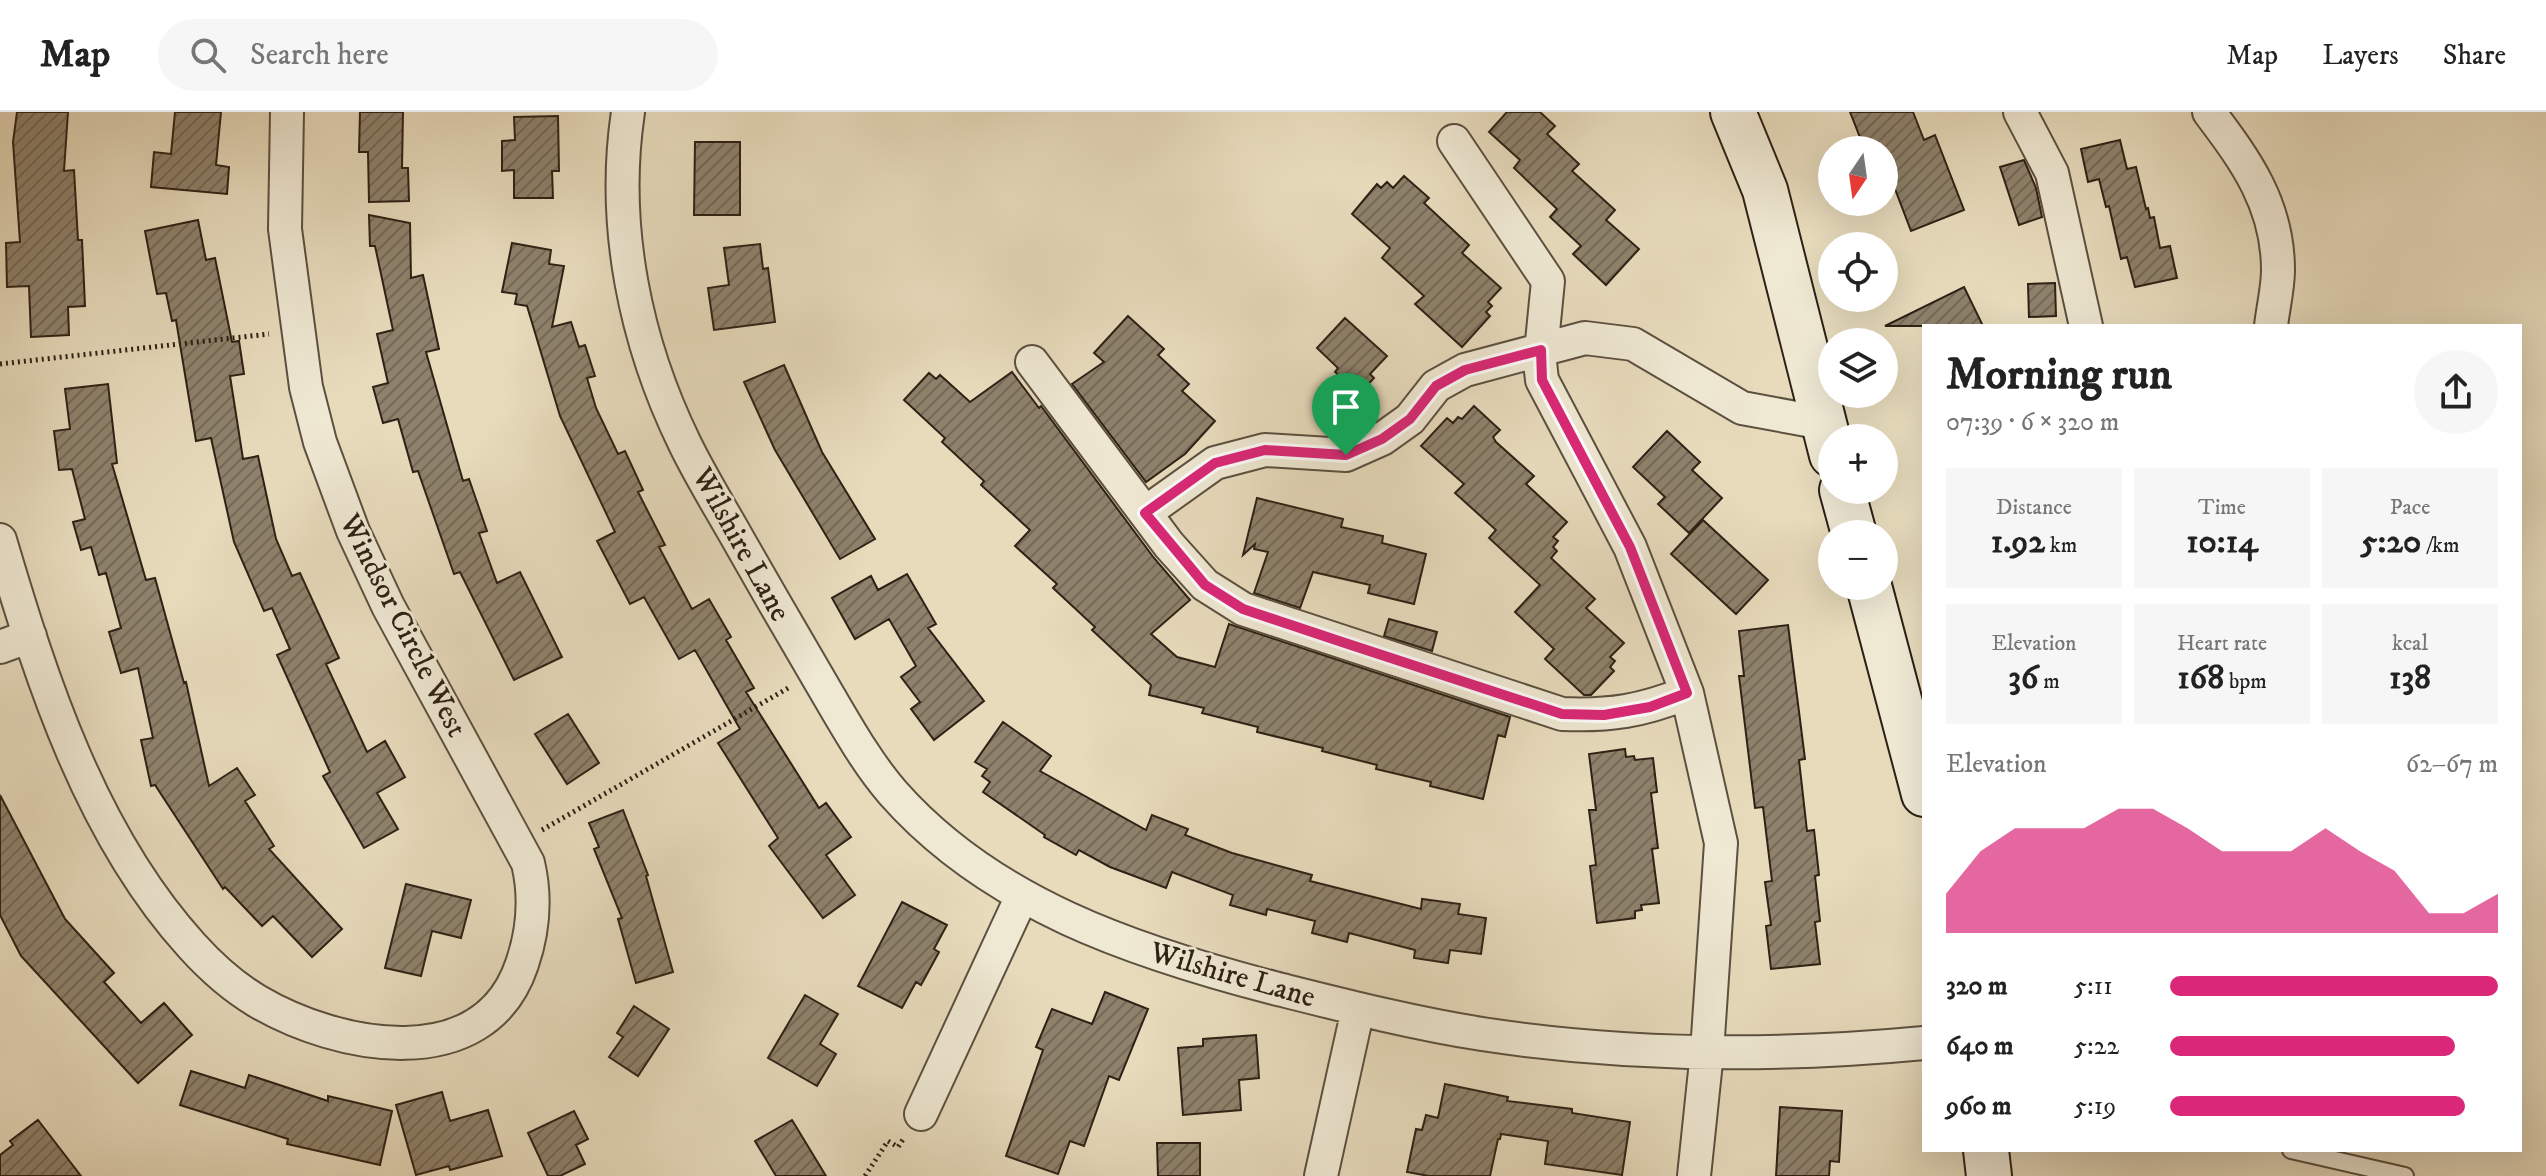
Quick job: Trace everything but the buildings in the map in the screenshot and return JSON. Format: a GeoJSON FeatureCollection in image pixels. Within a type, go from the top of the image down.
{"type":"FeatureCollection","features":[{"type":"Feature","properties":{"kind":"street","name":"Windsor Circle West"},"geometry":{"type":"LineString","coordinates":[[0,540],[15,641],[102,813],[136,872],[190,944],[214,968],[256,1000],[301,1022],[359,1039],[405,1043],[431,1041],[455,1035],[494,1011],[520,972],[531,928],[532,881],[520,843],[404,639],[353,531],[320,442],[306,387],[285,229],[287,112]]}},
{"type":"Feature","properties":{"kind":"street","name":"Wilshire Lane"},"geometry":{"type":"LineString","coordinates":[[628,112],[623,187],[626,252],[636,307],[650,356],[685,444],[857,744],[893,793],[933,832],[982,872],[1068,919],[1194,967],[1358,1009],[1479,1033],[1548,1042],[1707,1052],[1805,1051],[1922,1043]]}},
{"type":"Feature","properties":{"kind":"street"},"geometry":{"type":"LineString","coordinates":[[1733,112],[1765,190],[1824,424]]}},
{"type":"Feature","properties":{"kind":"street"},"geometry":{"type":"LineString","coordinates":[[2020,112],[2052,173],[2086,324]]}},
{"type":"Feature","properties":{"kind":"street"},"geometry":{"type":"LineString","coordinates":[[2209,112],[2245,161],[2271,215],[2278,270],[2271,324]]}},
{"type":"Feature","properties":{"kind":"street"},"geometry":{"type":"LineString","coordinates":[[1454,141],[1548,281],[1541,350],[1542,380],[1630,547],[1687,693],[1721,843],[1707,1052],[1694,1176]]}},
{"type":"Feature","properties":{"kind":"street"},"geometry":{"type":"LineString","coordinates":[[1145,513],[1215,463],[1265,450],[1346,455],[1382,439],[1410,419],[1436,386],[1465,370],[1585,338],[1633,344],[1742,408],[1818,435]]}},
{"type":"Feature","properties":{"kind":"street"},"geometry":{"type":"LineString","coordinates":[[1032,362],[1145,513],[1205,585],[1243,609],[1562,714],[1604,715],[1650,707],[1687,693]]}},
{"type":"Feature","properties":{"kind":"street"},"geometry":{"type":"LineString","coordinates":[[1873,600],[1922,786]]}},
{"type":"Feature","properties":{"kind":"street"},"geometry":{"type":"LineString","coordinates":[[921,1114],[1022,896]]}},
{"type":"Feature","properties":{"kind":"street","name":"Wilshire Lane"},"geometry":{"type":"LineString","coordinates":[[1321,1176],[1358,1009]]}},
{"type":"Feature","properties":{"kind":"street"},"geometry":{"type":"LineString","coordinates":[[1986,1152],[1989,1176]]}},
{"type":"Feature","properties":{"kind":"lane"},"geometry":{"type":"LineString","coordinates":[[2300,1152],[2405,1176]]}},
{"type":"Feature","properties":{"kind":"path"},"geometry":{"type":"LineString","coordinates":[[0,364],[298,331]]}},
{"type":"Feature","properties":{"kind":"path"},"geometry":{"type":"LineString","coordinates":[[520,843],[815,673]]}},
{"type":"Feature","properties":{"kind":"path"},"geometry":{"type":"LineString","coordinates":[[865,1176],[888,1141],[898,1147],[921,1114]]}},
{"type":"Feature","properties":{"kind":"route"},"geometry":{"type":"LineString","coordinates":[[1541,350],[1542,380],[1630,547],[1687,693],[1650,707],[1604,715],[1562,714],[1342,642],[1243,609],[1205,585],[1145,513],[1215,463],[1265,450],[1346,455],[1382,439],[1410,419],[1436,386],[1465,370],[1541,350]]}}]}
